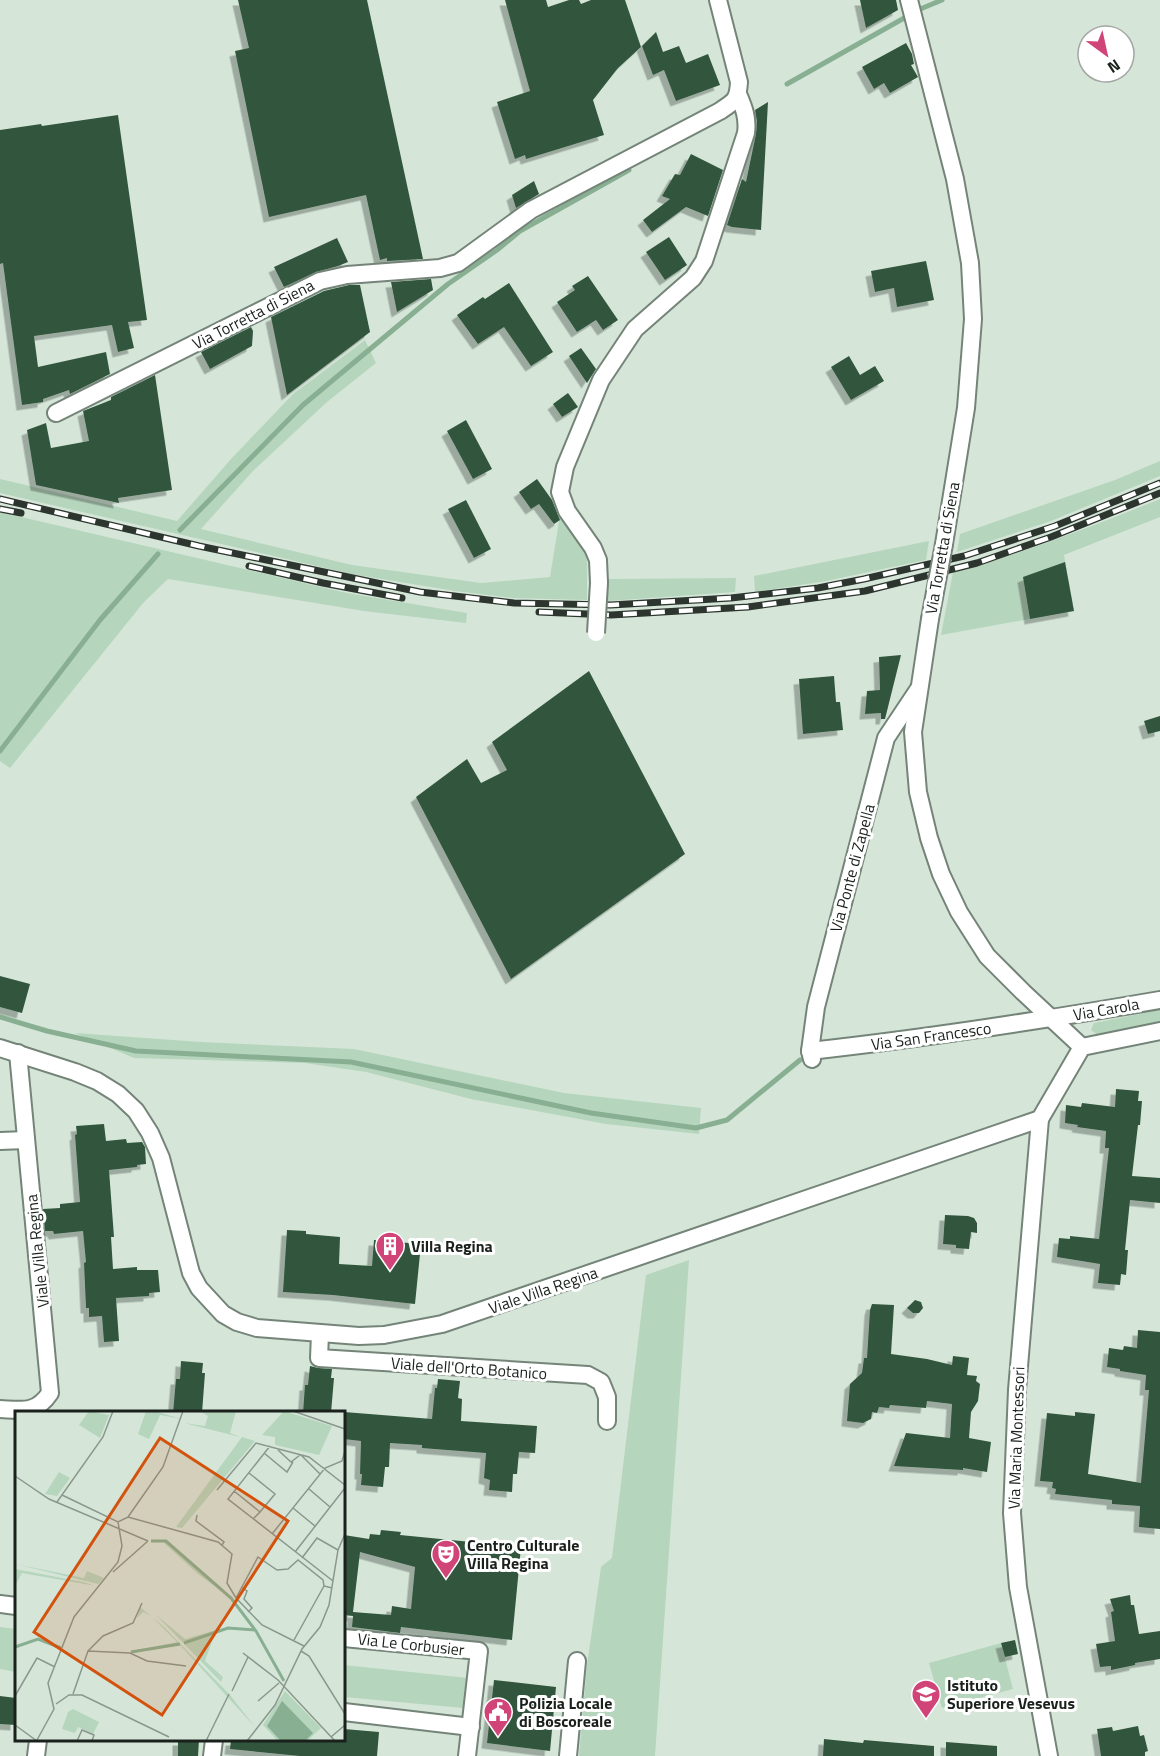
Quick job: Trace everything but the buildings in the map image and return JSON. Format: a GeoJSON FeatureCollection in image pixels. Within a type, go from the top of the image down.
{"type":"FeatureCollection","features":[{"type":"Feature","properties":{"kind":"street"},"geometry":{"type":"LineString","coordinates":[[596,633],[598,560],[593,548],[567,511],[560,492],[565,467],[601,380],[635,329],[693,278],[704,261],[746,133],[746,112],[738,94],[739,82],[718,0]]}},
{"type":"Feature","properties":{"kind":"street","name":"Via Torretta di Siena"},"geometry":{"type":"LineString","coordinates":[[909,0],[955,179],[970,263],[973,319],[967,397],[913,732],[918,792],[929,838],[941,874],[959,912],[987,956],[1082,1047]]}},
{"type":"Feature","properties":{"kind":"street","name":"Via Torretta di Siena"},"geometry":{"type":"LineString","coordinates":[[56,413],[320,281],[346,274],[440,268],[458,263],[531,210],[720,111],[733,102],[738,94]]}},
{"type":"Feature","properties":{"kind":"street","name":"Via Ponte di Zapella"},"geometry":{"type":"LineString","coordinates":[[811,1055],[816,1007],[885,738],[920,687]]}},
{"type":"Feature","properties":{"kind":"street","name":"Via Carola"},"geometry":{"type":"LineString","coordinates":[[1052,1019],[1160,1000]]}},
{"type":"Feature","properties":{"kind":"street","name":"Via San Francesco"},"geometry":{"type":"LineString","coordinates":[[811,1055],[1052,1019]]}},
{"type":"Feature","properties":{"kind":"street"},"geometry":{"type":"LineString","coordinates":[[1040,1119],[1082,1047],[1160,1031]]}},
{"type":"Feature","properties":{"kind":"street","name":"Viale Villa Regina"},"geometry":{"type":"LineString","coordinates":[[0,1048],[97,1081],[118,1094],[136,1111],[150,1133],[161,1158],[191,1273],[199,1288],[223,1314],[237,1322],[257,1328],[320,1334],[384,1335],[442,1324],[1040,1119]]}},
{"type":"Feature","properties":{"kind":"street","name":"Viale Villa Regina"},"geometry":{"type":"LineString","coordinates":[[0,1409],[35,1408],[44,1402],[50,1393],[18,1053]]}},
{"type":"Feature","properties":{"kind":"street","name":"Via Maria Montessori"},"geometry":{"type":"LineString","coordinates":[[1040,1119],[1017,1390],[1012,1513],[1018,1587],[1049,1756]]}},
{"type":"Feature","properties":{"kind":"street"},"geometry":{"type":"LineString","coordinates":[[0,1141],[26,1140]]}},
{"type":"Feature","properties":{"kind":"street","name":"Viale dell'Orto Botanico"},"geometry":{"type":"LineString","coordinates":[[320,1334],[319,1358],[588,1375],[601,1382],[607,1397],[607,1421]]}},
{"type":"Feature","properties":{"kind":"street"},"geometry":{"type":"LineString","coordinates":[[0,1604],[15,1606]]}},
{"type":"Feature","properties":{"kind":"street","name":"Via Le Corbusier"},"geometry":{"type":"LineString","coordinates":[[345,1638],[479,1651],[471,1727]]}},
{"type":"Feature","properties":{"kind":"street"},"geometry":{"type":"LineString","coordinates":[[568,1756],[577,1661]]}},
{"type":"Feature","properties":{"kind":"street"},"geometry":{"type":"LineString","coordinates":[[345,1712],[471,1727],[467,1756]]}},
{"type":"Feature","properties":{"kind":"street"},"geometry":{"type":"LineString","coordinates":[[36,1756],[38,1741]]}},
{"type":"Feature","properties":{"kind":"street"},"geometry":{"type":"LineString","coordinates":[[212,1756],[214,1741]]}},
{"type":"Feature","properties":{"kind":"green space"},"geometry":{"type":"Polygon","coordinates":[[[365,340],[376,363],[327,402],[253,471],[201,529],[352,565],[481,583],[550,577],[560,515],[586,552],[587,600],[513,598],[351,574],[0,493],[0,479],[177,521],[231,459],[293,394],[365,340]]]}},
{"type":"Feature","properties":{"kind":"green space"},"geometry":{"type":"Polygon","coordinates":[[[1160,461],[1160,476],[1051,521],[957,552],[960,534],[1115,480],[1160,461]]]}},
{"type":"Feature","properties":{"kind":"green space"},"geometry":{"type":"Polygon","coordinates":[[[1160,499],[1160,517],[1064,555],[1074,611],[941,635],[953,572],[1006,557],[1160,499]]]}},
{"type":"Feature","properties":{"kind":"green space"},"geometry":{"type":"Polygon","coordinates":[[[0,512],[347,593],[467,613],[466,623],[364,611],[168,579],[144,602],[10,768],[0,761],[0,512]]]}},
{"type":"Feature","properties":{"kind":"green space"},"geometry":{"type":"Polygon","coordinates":[[[929,541],[926,560],[826,581],[755,592],[754,576],[929,541]]]}},
{"type":"Feature","properties":{"kind":"green space"},"geometry":{"type":"Polygon","coordinates":[[[736,578],[735,592],[608,601],[607,579],[736,578]]]}},
{"type":"Feature","properties":{"kind":"green space"},"geometry":{"type":"Polygon","coordinates":[[[1160,1010],[1160,1024],[1099,1036],[1091,1030],[1094,1023],[1160,1010]]]}},
{"type":"Feature","properties":{"kind":"green space"},"geometry":{"type":"Polygon","coordinates":[[[75,1033],[354,1049],[564,1093],[701,1108],[699,1134],[606,1124],[471,1099],[366,1072],[305,1063],[134,1058],[75,1033]]]}},
{"type":"Feature","properties":{"kind":"green space"},"geometry":{"type":"Polygon","coordinates":[[[689,1260],[655,1756],[579,1756],[587,1665],[601,1567],[612,1558],[646,1275],[689,1260]]]}},
{"type":"Feature","properties":{"kind":"green space"},"geometry":{"type":"Polygon","coordinates":[[[0,1627],[15,1629],[15,1672],[0,1669],[0,1627]]]}},
{"type":"Feature","properties":{"kind":"green space"},"geometry":{"type":"Polygon","coordinates":[[[1001,1643],[1013,1689],[942,1708],[929,1663],[1001,1643]]]}},
{"type":"Feature","properties":{"kind":"green space"},"geometry":{"type":"Polygon","coordinates":[[[345,1665],[468,1678],[463,1708],[345,1697],[345,1665]]]}},
{"type":"Feature","properties":{"kind":"waterway"},"geometry":{"type":"LineString","coordinates":[[918,10],[942,0]]}},
{"type":"Feature","properties":{"kind":"waterway"},"geometry":{"type":"LineString","coordinates":[[787,84],[906,17]]}},
{"type":"Feature","properties":{"kind":"waterway"},"geometry":{"type":"LineString","coordinates":[[180,530],[303,405],[448,284],[520,231],[629,170]]}},
{"type":"Feature","properties":{"kind":"waterway"},"geometry":{"type":"LineString","coordinates":[[0,751],[100,620],[158,554]]}},
{"type":"Feature","properties":{"kind":"waterway"},"geometry":{"type":"LineString","coordinates":[[0,1017],[47,1031],[136,1051],[351,1062],[591,1113],[696,1128],[727,1120],[800,1060]]}},
{"type":"Feature","properties":{"kind":"railway"},"geometry":{"type":"LineString","coordinates":[[0,499],[199,546],[420,592],[514,603],[611,605],[731,598],[818,588],[864,579],[964,556],[1055,526],[1160,483]]}},
{"type":"Feature","properties":{"kind":"railway"},"geometry":{"type":"LineString","coordinates":[[539,612],[611,615],[748,607],[865,591],[977,563],[1051,537],[1160,493]]}},
{"type":"Feature","properties":{"kind":"railway"},"geometry":{"type":"LineString","coordinates":[[0,509],[21,513]]}},
{"type":"Feature","properties":{"kind":"railway"},"geometry":{"type":"LineString","coordinates":[[249,566],[402,598]]}},
{"type":"Feature","properties":{"kind":"place","name":"Villa Regina"},"geometry":{"type":"Point","coordinates":[390,1272]}},
{"type":"Feature","properties":{"kind":"place","name":"Centro Culturale Villa Regina"},"geometry":{"type":"Point","coordinates":[446,1580]}},
{"type":"Feature","properties":{"kind":"place","name":"Istituto Superiore Vesevus"},"geometry":{"type":"Point","coordinates":[926,1720]}},
{"type":"Feature","properties":{"kind":"place","name":"Polizia Locale di Boscoreale"},"geometry":{"type":"Point","coordinates":[498,1738]}}]}
